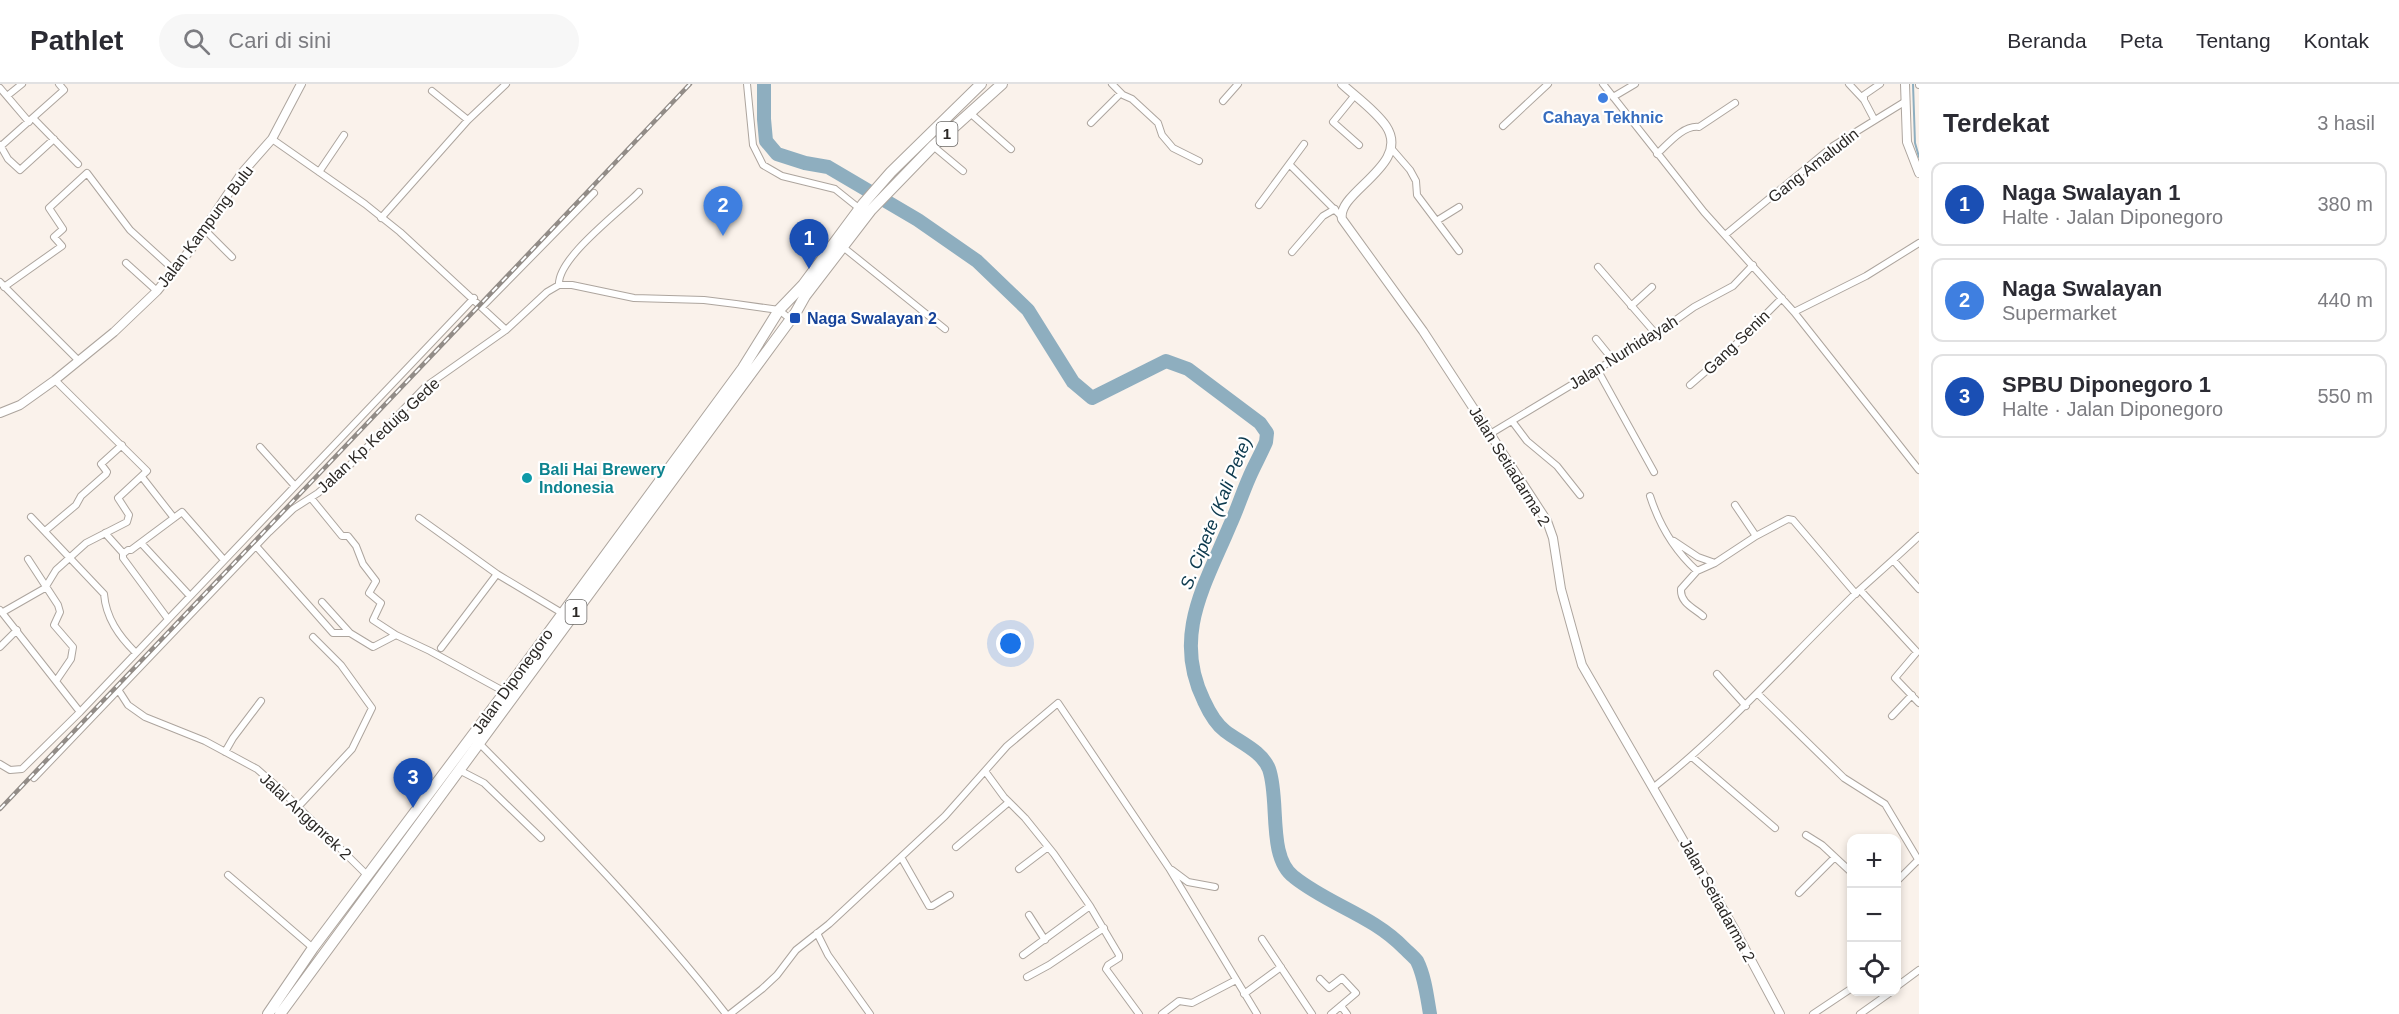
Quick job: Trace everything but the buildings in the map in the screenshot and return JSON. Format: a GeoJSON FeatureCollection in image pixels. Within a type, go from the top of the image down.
{"type":"FeatureCollection","features":[{"type":"Feature","properties":{"kind":"highway","name":"1"},"geometry":{"type":"LineString","coordinates":[[865,208],[981,84]]}},
{"type":"Feature","properties":{"kind":"highway","name":"1"},"geometry":{"type":"LineString","coordinates":[[893,179],[1002,84]]}},
{"type":"Feature","properties":{"kind":"highway","name":"Jalan Diponegoro"},"geometry":{"type":"LineString","coordinates":[[280,1014],[475,740],[790,319],[865,208]]}},
{"type":"Feature","properties":{"kind":"highway","name":"Jalan Diponegoro"},"geometry":{"type":"LineString","coordinates":[[475,740],[505,692],[743,368],[779,310],[839,244]]}},
{"type":"Feature","properties":{"kind":"highway","name":"Jalan Diponegoro"},"geometry":{"type":"LineString","coordinates":[[268,1014],[367,875],[455,768]]}},
{"type":"Feature","properties":{"kind":"main road","name":"Jalan Kampung Bulu"},"geometry":{"type":"LineString","coordinates":[[0,413],[20,405],[55,380],[114,332],[157,291],[205,230],[242,173],[272,139],[301,84]]}},
{"type":"Feature","properties":{"kind":"main road"},"geometry":{"type":"LineString","coordinates":[[1337,212],[1380,168],[1391,148],[1387,127],[1342,84]]}},
{"type":"Feature","properties":{"kind":"main road"},"geometry":{"type":"LineString","coordinates":[[1905,84],[1907,142],[1919,173]]}},
{"type":"Feature","properties":{"kind":"main road","name":"Jalan Setiadarma 2"},"geometry":{"type":"LineString","coordinates":[[1337,212],[1423,331],[1550,527],[1561,589],[1582,665],[1654,787],[1751,958],[1780,1014]]}},
{"type":"Feature","properties":{"kind":"street"},"geometry":{"type":"LineString","coordinates":[[7,96],[22,84]]}},
{"type":"Feature","properties":{"kind":"street"},"geometry":{"type":"LineString","coordinates":[[54,140],[20,170],[8,159],[1,145],[64,90],[59,84]]}},
{"type":"Feature","properties":{"kind":"street"},"geometry":{"type":"LineString","coordinates":[[747,84],[753,146],[763,165],[782,176],[835,189],[865,208]]}},
{"type":"Feature","properties":{"kind":"street"},"geometry":{"type":"LineString","coordinates":[[1112,84],[1153,118],[1173,148],[1199,161]]}},
{"type":"Feature","properties":{"kind":"street"},"geometry":{"type":"LineString","coordinates":[[1223,101],[1238,84]]}},
{"type":"Feature","properties":{"kind":"street"},"geometry":{"type":"LineString","coordinates":[[1503,126],[1548,84]]}},
{"type":"Feature","properties":{"kind":"street"},"geometry":{"type":"LineString","coordinates":[[1603,84],[1657,154],[1794,312],[1919,470]]}},
{"type":"Feature","properties":{"kind":"street"},"geometry":{"type":"LineString","coordinates":[[1613,97],[1635,84]]}},
{"type":"Feature","properties":{"kind":"street"},"geometry":{"type":"LineString","coordinates":[[1849,84],[1864,100],[1874,119]]}},
{"type":"Feature","properties":{"kind":"street"},"geometry":{"type":"LineString","coordinates":[[1864,100],[1864,95],[1880,84]]}},
{"type":"Feature","properties":{"kind":"street"},"geometry":{"type":"LineString","coordinates":[[381,218],[501,85]]}},
{"type":"Feature","properties":{"kind":"street"},"geometry":{"type":"LineString","coordinates":[[0,88],[78,164]]}},
{"type":"Feature","properties":{"kind":"street"},"geometry":{"type":"LineString","coordinates":[[432,91],[468,120]]}},
{"type":"Feature","properties":{"kind":"street"},"geometry":{"type":"LineString","coordinates":[[1091,123],[1121,93]]}},
{"type":"Feature","properties":{"kind":"street"},"geometry":{"type":"LineString","coordinates":[[1355,95],[1334,120],[1334,123],[1359,145]]}},
{"type":"Feature","properties":{"kind":"street","name":"Gang Amaludin"},"geometry":{"type":"LineString","coordinates":[[1725,235],[1833,146],[1905,101]]}},
{"type":"Feature","properties":{"kind":"street"},"geometry":{"type":"LineString","coordinates":[[1657,154],[1684,130],[1694,126],[1699,127],[1735,103]]}},
{"type":"Feature","properties":{"kind":"street"},"geometry":{"type":"LineString","coordinates":[[970,113],[1011,149]]}},
{"type":"Feature","properties":{"kind":"street"},"geometry":{"type":"LineString","coordinates":[[319,172],[344,135]]}},
{"type":"Feature","properties":{"kind":"street"},"geometry":{"type":"LineString","coordinates":[[272,139],[381,218],[423,252],[506,330]]}},
{"type":"Feature","properties":{"kind":"street"},"geometry":{"type":"LineString","coordinates":[[1259,205],[1304,144]]}},
{"type":"Feature","properties":{"kind":"street"},"geometry":{"type":"LineString","coordinates":[[933,146],[963,171]]}},
{"type":"Feature","properties":{"kind":"street"},"geometry":{"type":"LineString","coordinates":[[1391,148],[1410,170],[1416,181],[1417,195],[1460,251]]}},
{"type":"Feature","properties":{"kind":"street"},"geometry":{"type":"LineString","coordinates":[[0,165],[8,159]]}},
{"type":"Feature","properties":{"kind":"street"},"geometry":{"type":"LineString","coordinates":[[1290,165],[1337,212],[1323,216],[1292,252]]}},
{"type":"Feature","properties":{"kind":"street"},"geometry":{"type":"LineString","coordinates":[[78,360],[2,285],[62,246],[54,237],[63,229],[49,208],[87,173],[130,230],[174,270]]}},
{"type":"Feature","properties":{"kind":"street"},"geometry":{"type":"LineString","coordinates":[[639,192],[598,228],[584,244],[560,274],[558,285],[572,285],[634,298],[704,300],[779,310],[790,319]]}},
{"type":"Feature","properties":{"kind":"street"},"geometry":{"type":"LineString","coordinates":[[482,307],[594,193]]}},
{"type":"Feature","properties":{"kind":"street"},"geometry":{"type":"LineString","coordinates":[[1438,220],[1459,207]]}},
{"type":"Feature","properties":{"kind":"street"},"geometry":{"type":"LineString","coordinates":[[205,230],[232,257]]}},
{"type":"Feature","properties":{"kind":"street"},"geometry":{"type":"LineString","coordinates":[[1794,312],[1866,276],[1919,243]]}},
{"type":"Feature","properties":{"kind":"street"},"geometry":{"type":"LineString","coordinates":[[839,244],[945,329]]}},
{"type":"Feature","properties":{"kind":"street"},"geometry":{"type":"LineString","coordinates":[[126,263],[157,291]]}},
{"type":"Feature","properties":{"kind":"street","name":"Jalan Nurhidayah"},"geometry":{"type":"LineString","coordinates":[[1490,434],[1656,334],[1684,313],[1733,286],[1753,265]]}},
{"type":"Feature","properties":{"kind":"street"},"geometry":{"type":"LineString","coordinates":[[1598,267],[1656,334]]}},
{"type":"Feature","properties":{"kind":"street","name":"Jalan Kp Keduig Gede"},"geometry":{"type":"LineString","coordinates":[[34,778],[293,509],[311,498],[348,467],[425,387],[506,330],[547,292],[558,285]]}},
{"type":"Feature","properties":{"kind":"street"},"geometry":{"type":"LineString","coordinates":[[1631,306],[1652,287]]}},
{"type":"Feature","properties":{"kind":"street"},"geometry":{"type":"LineString","coordinates":[[0,764],[10,770],[22,769],[80,712],[474,298]]}},
{"type":"Feature","properties":{"kind":"street","name":"Gang Senin"},"geometry":{"type":"LineString","coordinates":[[1690,385],[1727,353],[1782,298]]}},
{"type":"Feature","properties":{"kind":"street"},"geometry":{"type":"LineString","coordinates":[[1596,339],[1613,360]]}},
{"type":"Feature","properties":{"kind":"street"},"geometry":{"type":"LineString","coordinates":[[1597,369],[1654,472]]}},
{"type":"Feature","properties":{"kind":"street"},"geometry":{"type":"LineString","coordinates":[[55,380],[147,470],[118,498],[129,519],[86,543],[70,556],[56,570],[45,588],[2,611],[80,712]]}},
{"type":"Feature","properties":{"kind":"street"},"geometry":{"type":"LineString","coordinates":[[1512,421],[1527,441],[1557,466],[1580,495]]}},
{"type":"Feature","properties":{"kind":"street"},"geometry":{"type":"LineString","coordinates":[[45,531],[76,505],[81,496],[106,474],[107,472],[101,465],[122,445]]}},
{"type":"Feature","properties":{"kind":"street"},"geometry":{"type":"LineString","coordinates":[[260,447],[295,486]]}},
{"type":"Feature","properties":{"kind":"street"},"geometry":{"type":"LineString","coordinates":[[142,477],[174,518]]}},
{"type":"Feature","properties":{"kind":"street"},"geometry":{"type":"LineString","coordinates":[[1650,496],[1658,519],[1683,559],[1697,572]]}},
{"type":"Feature","properties":{"kind":"street"},"geometry":{"type":"LineString","coordinates":[[311,498],[342,536],[348,536],[356,546],[363,564],[376,580],[369,593],[381,603],[373,620],[396,635],[505,692]]}},
{"type":"Feature","properties":{"kind":"street"},"geometry":{"type":"LineString","coordinates":[[1735,505],[1756,536]]}},
{"type":"Feature","properties":{"kind":"street"},"geometry":{"type":"LineString","coordinates":[[123,554],[142,544],[183,513],[224,560]]}},
{"type":"Feature","properties":{"kind":"street"},"geometry":{"type":"LineString","coordinates":[[31,517],[104,594],[104,603],[116,631],[135,652]]}},
{"type":"Feature","properties":{"kind":"street"},"geometry":{"type":"LineString","coordinates":[[419,518],[497,574],[562,613]]}},
{"type":"Feature","properties":{"kind":"street"},"geometry":{"type":"LineString","coordinates":[[1703,616],[1681,597],[1681,589],[1697,572],[1715,564],[1784,520],[1792,520],[1917,652],[1895,678],[1919,703]]}},
{"type":"Feature","properties":{"kind":"street"},"geometry":{"type":"LineString","coordinates":[[105,533],[123,554],[123,558],[168,619]]}},
{"type":"Feature","properties":{"kind":"street"},"geometry":{"type":"LineString","coordinates":[[1654,787],[1692,757],[1746,706],[1858,592],[1919,536]]}},
{"type":"Feature","properties":{"kind":"street"},"geometry":{"type":"LineString","coordinates":[[1670,538],[1698,557],[1715,564]]}},
{"type":"Feature","properties":{"kind":"street"},"geometry":{"type":"LineString","coordinates":[[142,544],[190,596]]}},
{"type":"Feature","properties":{"kind":"street"},"geometry":{"type":"LineString","coordinates":[[256,546],[331,632],[350,633]]}},
{"type":"Feature","properties":{"kind":"street"},"geometry":{"type":"LineString","coordinates":[[28,559],[58,605],[60,612],[54,625],[73,647],[73,653],[56,681]]}},
{"type":"Feature","properties":{"kind":"street"},"geometry":{"type":"LineString","coordinates":[[1893,560],[1919,589]]}},
{"type":"Feature","properties":{"kind":"street"},"geometry":{"type":"LineString","coordinates":[[441,648],[497,574]]}},
{"type":"Feature","properties":{"kind":"street"},"geometry":{"type":"LineString","coordinates":[[322,602],[350,633],[373,647],[396,635]]}},
{"type":"Feature","properties":{"kind":"street"},"geometry":{"type":"LineString","coordinates":[[0,647],[17,630]]}},
{"type":"Feature","properties":{"kind":"street"},"geometry":{"type":"LineString","coordinates":[[298,807],[352,748],[372,708],[341,665],[313,637]]}},
{"type":"Feature","properties":{"kind":"street"},"geometry":{"type":"LineString","coordinates":[[1717,674],[1746,706]]}},
{"type":"Feature","properties":{"kind":"street","name":"Jalal Anggnrek 2"},"geometry":{"type":"LineString","coordinates":[[119,691],[128,705],[145,717],[204,741],[257,769],[367,875]]}},
{"type":"Feature","properties":{"kind":"street"},"geometry":{"type":"LineString","coordinates":[[1758,694],[1844,778],[1885,804],[1919,860],[1901,877]]}},
{"type":"Feature","properties":{"kind":"street"},"geometry":{"type":"LineString","coordinates":[[1892,716],[1912,695]]}},
{"type":"Feature","properties":{"kind":"street"},"geometry":{"type":"LineString","coordinates":[[225,752],[261,701]]}},
{"type":"Feature","properties":{"kind":"street"},"geometry":{"type":"LineString","coordinates":[[475,740],[615,882],[728,1014],[777,975],[796,950],[867,890],[945,816],[1015,738],[1058,703],[1169,868],[1257,1014]]}},
{"type":"Feature","properties":{"kind":"street"},"geometry":{"type":"LineString","coordinates":[[1692,757],[1775,828]]}},
{"type":"Feature","properties":{"kind":"street"},"geometry":{"type":"LineString","coordinates":[[455,768],[484,783],[541,838]]}},
{"type":"Feature","properties":{"kind":"street"},"geometry":{"type":"LineString","coordinates":[[985,771],[1048,847],[1104,928],[1119,955],[1119,958],[1106,969],[1139,1014]]}},
{"type":"Feature","properties":{"kind":"street"},"geometry":{"type":"LineString","coordinates":[[956,847],[1009,802]]}},
{"type":"Feature","properties":{"kind":"street"},"geometry":{"type":"LineString","coordinates":[[1806,835],[1847,869]]}},
{"type":"Feature","properties":{"kind":"street"},"geometry":{"type":"LineString","coordinates":[[1019,869],[1048,847]]}},
{"type":"Feature","properties":{"kind":"street"},"geometry":{"type":"LineString","coordinates":[[901,857],[929,906],[950,895]]}},
{"type":"Feature","properties":{"kind":"street"},"geometry":{"type":"LineString","coordinates":[[1799,892],[1834,857]]}},
{"type":"Feature","properties":{"kind":"street"},"geometry":{"type":"LineString","coordinates":[[1169,868],[1188,882],[1215,887]]}},
{"type":"Feature","properties":{"kind":"street"},"geometry":{"type":"LineString","coordinates":[[228,875],[313,948]]}},
{"type":"Feature","properties":{"kind":"street"},"geometry":{"type":"LineString","coordinates":[[1023,955],[1090,906]]}},
{"type":"Feature","properties":{"kind":"street"},"geometry":{"type":"LineString","coordinates":[[1029,915],[1045,940]]}},
{"type":"Feature","properties":{"kind":"street"},"geometry":{"type":"LineString","coordinates":[[1027,977],[1058,960],[1104,928]]}},
{"type":"Feature","properties":{"kind":"street"},"geometry":{"type":"LineString","coordinates":[[817,933],[828,955],[866,1013]]}},
{"type":"Feature","properties":{"kind":"street"},"geometry":{"type":"LineString","coordinates":[[1262,939],[1312,1014]]}},
{"type":"Feature","properties":{"kind":"street"},"geometry":{"type":"LineString","coordinates":[[1244,994],[1281,967]]}},
{"type":"Feature","properties":{"kind":"street"},"geometry":{"type":"LineString","coordinates":[[1901,983],[1919,970]]}},
{"type":"Feature","properties":{"kind":"street"},"geometry":{"type":"LineString","coordinates":[[1320,979],[1329,988],[1342,978],[1356,993],[1331,1014]]}},
{"type":"Feature","properties":{"kind":"street"},"geometry":{"type":"LineString","coordinates":[[1162,1014],[1177,1002],[1192,1004],[1236,980]]}},
{"type":"Feature","properties":{"kind":"street"},"geometry":{"type":"LineString","coordinates":[[1813,1014],[1847,991]]}},
{"type":"Feature","properties":{"kind":"street"},"geometry":{"type":"LineString","coordinates":[[1860,1014],[1885,996]]}},
{"type":"Feature","properties":{"kind":"street"},"geometry":{"type":"LineString","coordinates":[[1341,1006],[1347,1014]]}},
{"type":"Feature","properties":{"kind":"waterway","name":"S. Cipete (Kali Pete)"},"geometry":{"type":"LineString","coordinates":[[764,84],[766,141],[777,154],[805,163],[828,167],[918,220],[977,261],[1028,310],[1073,382],[1092,398],[1166,361],[1188,369],[1260,423],[1267,433],[1266,442],[1202,590],[1196,611],[1191,655],[1195,677],[1204,701],[1216,721],[1225,731],[1256,752],[1269,769],[1274,796],[1277,842],[1286,868],[1307,887],[1378,927],[1417,961],[1430,1014]]}},
{"type":"Feature","properties":{"kind":"waterway"},"geometry":{"type":"LineString","coordinates":[[1913,84],[1915,143],[1919,157]]}},
{"type":"Feature","properties":{"kind":"railway"},"geometry":{"type":"LineString","coordinates":[[0,809],[690,84]]}},
{"type":"Feature","properties":{"kind":"place","name":"Cahaya Tekhnic"},"geometry":{"type":"Point","coordinates":[1603,98]}},
{"type":"Feature","properties":{"kind":"place","name":"Naga Swalayan"},"geometry":{"type":"Point","coordinates":[723,236]}},
{"type":"Feature","properties":{"kind":"place","name":"Naga Swalayan 1"},"geometry":{"type":"Point","coordinates":[809,269]}},
{"type":"Feature","properties":{"kind":"place","name":"Naga Swalayan 2"},"geometry":{"type":"Point","coordinates":[795,318]}},
{"type":"Feature","properties":{"kind":"place","name":"Bali Hai Brewery Indonesia"},"geometry":{"type":"Point","coordinates":[527,478]}},
{"type":"Feature","properties":{"kind":"place","name":"SPBU Diponegoro 1"},"geometry":{"type":"Point","coordinates":[413,808]}}]}
